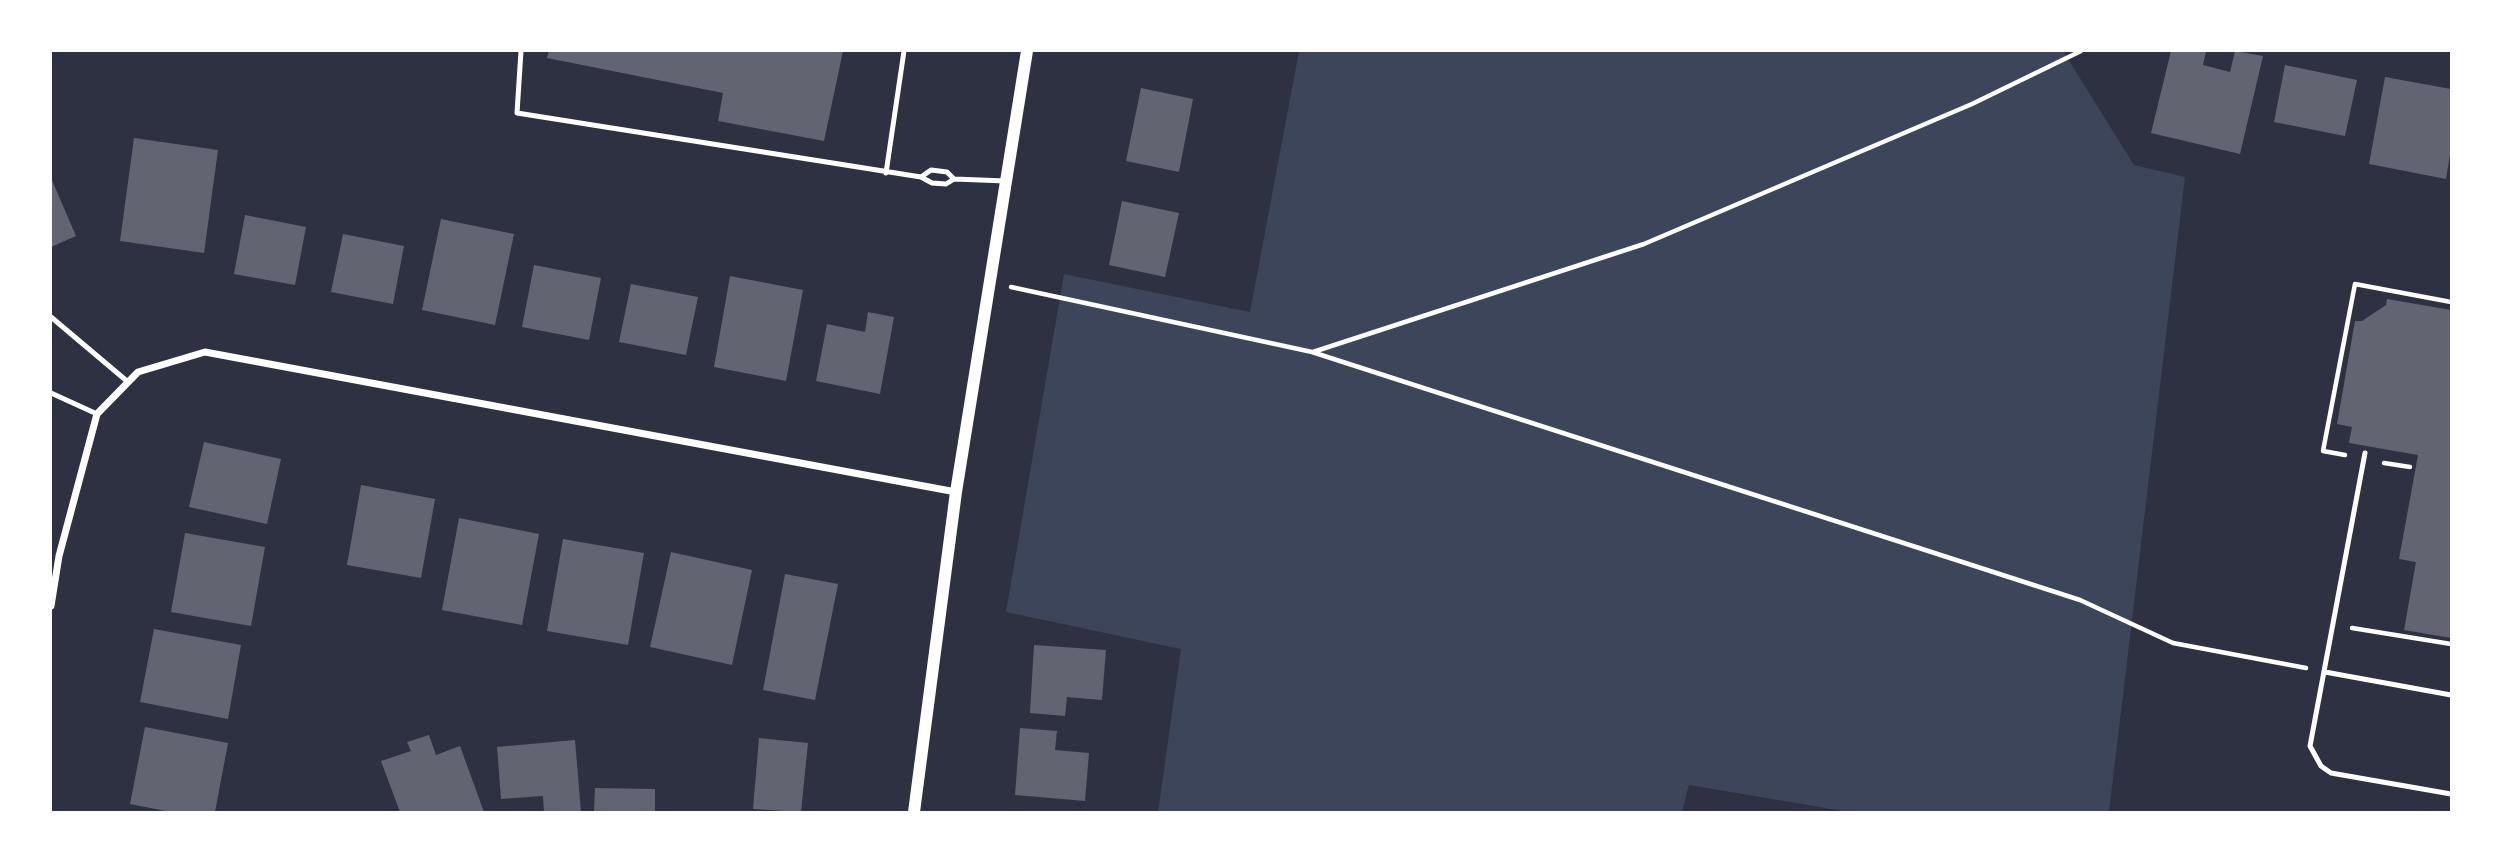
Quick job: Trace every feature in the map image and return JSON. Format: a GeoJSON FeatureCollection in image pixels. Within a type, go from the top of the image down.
{"type":"FeatureCollection","features":[{"type":"Feature","properties":{"kind":"street"},"geometry":{"type":"LineString","coordinates":[[914,812],[956,492],[1027,51]]}},
{"type":"Feature","properties":{"kind":"street"},"geometry":{"type":"LineString","coordinates":[[51,606],[55,556],[97,414],[138,372],[205,352],[956,492]]}},
{"type":"Feature","properties":{"kind":"lane"},"geometry":{"type":"LineString","coordinates":[[521,51],[517,113],[921,177],[932,183],[946,184],[954,178]]}},
{"type":"Feature","properties":{"kind":"lane"},"geometry":{"type":"LineString","coordinates":[[886,173],[904,51]]}},
{"type":"Feature","properties":{"kind":"lane"},"geometry":{"type":"LineString","coordinates":[[921,177],[931,170],[947,172],[954,178],[1006,181]]}},
{"type":"Feature","properties":{"kind":"lane"},"geometry":{"type":"LineString","coordinates":[[51,317],[128,382]]}},
{"type":"Feature","properties":{"kind":"lane"},"geometry":{"type":"LineString","coordinates":[[51,393],[97,414]]}},
{"type":"Feature","properties":{"kind":"lane"},"geometry":{"type":"LineString","coordinates":[[2365,456],[2310,746],[2321,766],[2331,773],[2451,794]]}},
{"type":"Feature","properties":{"kind":"lane"},"geometry":{"type":"LineString","coordinates":[[2325,672],[2451,695]]}},
{"type":"Feature","properties":{"kind":"path"},"geometry":{"type":"LineString","coordinates":[[1312,352],[1644,244],[1972,104],[2081,51]]}},
{"type":"Feature","properties":{"kind":"path"},"geometry":{"type":"LineString","coordinates":[[990,282],[1312,352],[2080,600],[2173,643],[2325,672]]}},
{"type":"Feature","properties":{"kind":"path"},"geometry":{"type":"LineString","coordinates":[[2410,467],[2365,456],[2323,451],[2355,285],[2451,302]]}},
{"type":"Feature","properties":{"kind":"path"},"geometry":{"type":"LineString","coordinates":[[2333,625],[2451,645]]}},
{"type":"Feature","properties":{"kind":"shaded area"},"geometry":{"type":"Polygon","coordinates":[[[1299,51],[2063,51],[2134,165],[2185,177],[2109,812],[1849,812],[1689,785],[1682,812],[1158,812],[1181,649],[1006,612],[1064,274],[1250,312],[1299,51]]]}},
{"type":"Feature","properties":{"kind":"building"},"geometry":{"type":"Polygon","coordinates":[[[549,51],[843,51],[824,141],[718,121],[723,93],[547,58],[549,51]]]}},
{"type":"Feature","properties":{"kind":"building"},"geometry":{"type":"Polygon","coordinates":[[[2171,51],[2206,51],[2203,65],[2230,72],[2235,51],[2263,56],[2240,154],[2151,133],[2171,51]]]}},
{"type":"Feature","properties":{"kind":"building"},"geometry":{"type":"Polygon","coordinates":[[[2285,65],[2357,80],[2345,136],[2274,122],[2285,65]]]}},
{"type":"Feature","properties":{"kind":"building"},"geometry":{"type":"Polygon","coordinates":[[[2385,77],[2451,89],[2451,149],[2446,179],[2369,164],[2385,77]]]}},
{"type":"Feature","properties":{"kind":"building"},"geometry":{"type":"Polygon","coordinates":[[[1141,88],[1193,99],[1179,172],[1126,161],[1141,88]]]}},
{"type":"Feature","properties":{"kind":"building"},"geometry":{"type":"Polygon","coordinates":[[[134,138],[218,150],[204,253],[120,241],[134,138]]]}},
{"type":"Feature","properties":{"kind":"building"},"geometry":{"type":"Polygon","coordinates":[[[51,178],[76,236],[51,247],[51,178]]]}},
{"type":"Feature","properties":{"kind":"building"},"geometry":{"type":"Polygon","coordinates":[[[1122,201],[1179,213],[1165,277],[1109,265],[1122,201]]]}},
{"type":"Feature","properties":{"kind":"building"},"geometry":{"type":"Polygon","coordinates":[[[245,215],[306,227],[295,285],[234,274],[245,215]]]}},
{"type":"Feature","properties":{"kind":"building"},"geometry":{"type":"Polygon","coordinates":[[[441,219],[514,234],[495,325],[422,310],[441,219]]]}},
{"type":"Feature","properties":{"kind":"building"},"geometry":{"type":"Polygon","coordinates":[[[343,234],[404,246],[393,304],[331,292],[343,234]]]}},
{"type":"Feature","properties":{"kind":"building"},"geometry":{"type":"Polygon","coordinates":[[[534,265],[601,278],[589,340],[522,327],[534,265]]]}},
{"type":"Feature","properties":{"kind":"building"},"geometry":{"type":"Polygon","coordinates":[[[730,276],[803,290],[786,381],[714,367],[730,276]]]}},
{"type":"Feature","properties":{"kind":"building"},"geometry":{"type":"Polygon","coordinates":[[[631,284],[698,297],[686,355],[619,342],[631,284]]]}},
{"type":"Feature","properties":{"kind":"building"},"geometry":{"type":"Polygon","coordinates":[[[2387,299],[2451,310],[2451,638],[2404,630],[2416,562],[2399,559],[2418,455],[2349,443],[2352,427],[2337,424],[2355,321],[2362,321],[2386,305],[2387,299]]]}},
{"type":"Feature","properties":{"kind":"building"},"geometry":{"type":"Polygon","coordinates":[[[868,312],[894,317],[880,394],[816,381],[827,324],[865,332],[868,312]]]}},
{"type":"Feature","properties":{"kind":"building"},"geometry":{"type":"Polygon","coordinates":[[[204,442],[281,459],[267,524],[189,507],[204,442]]]}},
{"type":"Feature","properties":{"kind":"building"},"geometry":{"type":"Polygon","coordinates":[[[361,485],[435,499],[421,578],[347,565],[361,485]]]}},
{"type":"Feature","properties":{"kind":"building"},"geometry":{"type":"Polygon","coordinates":[[[459,518],[539,534],[522,625],[442,610],[459,518]]]}},
{"type":"Feature","properties":{"kind":"building"},"geometry":{"type":"Polygon","coordinates":[[[185,533],[265,547],[251,626],[171,612],[185,533]]]}},
{"type":"Feature","properties":{"kind":"building"},"geometry":{"type":"Polygon","coordinates":[[[563,539],[644,553],[628,645],[547,631],[563,539]]]}},
{"type":"Feature","properties":{"kind":"building"},"geometry":{"type":"Polygon","coordinates":[[[671,552],[752,570],[732,665],[650,647],[671,552]]]}},
{"type":"Feature","properties":{"kind":"building"},"geometry":{"type":"Polygon","coordinates":[[[785,574],[838,584],[815,700],[763,690],[785,574]]]}},
{"type":"Feature","properties":{"kind":"building"},"geometry":{"type":"Polygon","coordinates":[[[154,629],[241,645],[228,719],[140,702],[154,629]]]}},
{"type":"Feature","properties":{"kind":"building"},"geometry":{"type":"Polygon","coordinates":[[[1034,645],[1106,650],[1102,700],[1067,697],[1065,716],[1030,713],[1034,645]]]}},
{"type":"Feature","properties":{"kind":"building"},"geometry":{"type":"Polygon","coordinates":[[[145,727],[228,743],[215,812],[171,812],[130,804],[145,727]]]}},
{"type":"Feature","properties":{"kind":"building"},"geometry":{"type":"Polygon","coordinates":[[[1020,728],[1057,731],[1055,750],[1089,753],[1085,801],[1015,795],[1020,728]]]}},
{"type":"Feature","properties":{"kind":"building"},"geometry":{"type":"Polygon","coordinates":[[[429,735],[436,755],[460,746],[484,812],[400,812],[381,761],[411,751],[407,742],[429,735]]]}},
{"type":"Feature","properties":{"kind":"building"},"geometry":{"type":"Polygon","coordinates":[[[759,738],[808,743],[801,812],[753,809],[759,738]]]}},
{"type":"Feature","properties":{"kind":"building"},"geometry":{"type":"Polygon","coordinates":[[[575,740],[581,812],[544,812],[543,796],[501,799],[497,747],[575,740]]]}},
{"type":"Feature","properties":{"kind":"building"},"geometry":{"type":"Polygon","coordinates":[[[595,788],[655,789],[655,812],[594,812],[595,788]]]}}]}
